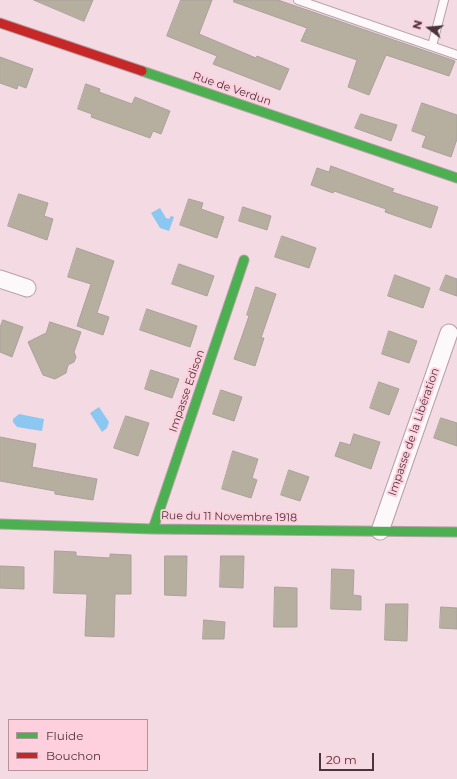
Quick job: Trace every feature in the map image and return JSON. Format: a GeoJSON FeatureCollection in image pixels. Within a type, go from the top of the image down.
{"type":"FeatureCollection","features":[{"type":"Feature","properties":{"kind":"street","name":"Rue de Verdun"},"geometry":{"type":"LineString","coordinates":[[0,24],[457,178]]}},
{"type":"Feature","properties":{"kind":"street","name":"Impasse Edison"},"geometry":{"type":"LineString","coordinates":[[153,529],[244,260]]}},
{"type":"Feature","properties":{"kind":"street"},"geometry":{"type":"LineString","coordinates":[[0,279],[27,288]]}},
{"type":"Feature","properties":{"kind":"street","name":"Impasse de la Libération"},"geometry":{"type":"LineString","coordinates":[[380,531],[449,333]]}},
{"type":"Feature","properties":{"kind":"street","name":"Rue du 11 Novembre 1918"},"geometry":{"type":"LineString","coordinates":[[0,524],[153,529],[457,532]]}},
{"type":"Feature","properties":{"kind":"lane"},"geometry":{"type":"LineString","coordinates":[[298,0],[457,55]]}},
{"type":"Feature","properties":{"kind":"lane"},"geometry":{"type":"LineString","coordinates":[[432,46],[444,0]]}},
{"type":"Feature","properties":{"kind":"water"},"geometry":{"type":"Polygon","coordinates":[[[160,208],[166,218],[169,219],[171,216],[174,217],[169,231],[160,228],[151,213],[160,208]]]}},
{"type":"Feature","properties":{"kind":"water"},"geometry":{"type":"Polygon","coordinates":[[[99,407],[109,422],[107,428],[102,432],[90,413],[99,407]]]}},
{"type":"Feature","properties":{"kind":"water"},"geometry":{"type":"Polygon","coordinates":[[[19,414],[44,419],[42,431],[17,427],[13,422],[13,419],[19,414]]]}},
{"type":"Feature","properties":{"kind":"building"},"geometry":{"type":"Polygon","coordinates":[[[34,0],[93,0],[84,21],[34,0]]]}},
{"type":"Feature","properties":{"kind":"building"},"geometry":{"type":"Polygon","coordinates":[[[181,0],[212,0],[199,34],[256,58],[257,56],[289,69],[280,90],[213,64],[217,56],[167,36],[181,0]]]}},
{"type":"Feature","properties":{"kind":"building"},"geometry":{"type":"Polygon","coordinates":[[[234,0],[278,0],[455,61],[449,76],[386,55],[369,95],[348,87],[357,60],[301,41],[307,28],[234,2],[234,0]]]}},
{"type":"Feature","properties":{"kind":"building"},"geometry":{"type":"Polygon","coordinates":[[[0,57],[33,69],[26,88],[18,85],[17,89],[0,83],[0,57]]]}},
{"type":"Feature","properties":{"kind":"building"},"geometry":{"type":"Polygon","coordinates":[[[86,84],[100,89],[99,92],[132,104],[135,97],[170,111],[161,134],[153,131],[150,138],[91,117],[92,114],[78,109],[86,84]]]}},
{"type":"Feature","properties":{"kind":"building"},"geometry":{"type":"Polygon","coordinates":[[[422,103],[457,115],[457,139],[451,157],[422,147],[426,136],[412,131],[422,103]]]}},
{"type":"Feature","properties":{"kind":"building"},"geometry":{"type":"Polygon","coordinates":[[[361,114],[397,125],[391,141],[355,128],[361,114]]]}},
{"type":"Feature","properties":{"kind":"building"},"geometry":{"type":"Polygon","coordinates":[[[331,166],[394,189],[392,192],[438,207],[431,228],[385,212],[386,209],[334,191],[333,193],[311,185],[317,168],[329,172],[331,166]]]}},
{"type":"Feature","properties":{"kind":"building"},"geometry":{"type":"Polygon","coordinates":[[[19,194],[48,203],[44,216],[53,219],[47,240],[8,226],[19,194]]]}},
{"type":"Feature","properties":{"kind":"building"},"geometry":{"type":"Polygon","coordinates":[[[189,199],[203,203],[201,209],[224,217],[217,238],[180,225],[189,199]]]}},
{"type":"Feature","properties":{"kind":"building"},"geometry":{"type":"Polygon","coordinates":[[[243,207],[271,216],[267,230],[239,221],[243,207]]]}},
{"type":"Feature","properties":{"kind":"building"},"geometry":{"type":"Polygon","coordinates":[[[282,236],[316,248],[309,268],[275,257],[282,236]]]}},
{"type":"Feature","properties":{"kind":"building"},"geometry":{"type":"Polygon","coordinates":[[[77,248],[114,261],[97,313],[109,317],[103,335],[77,326],[91,284],[68,277],[77,248]]]}},
{"type":"Feature","properties":{"kind":"building"},"geometry":{"type":"Polygon","coordinates":[[[179,264],[214,276],[207,296],[172,284],[179,264]]]}},
{"type":"Feature","properties":{"kind":"building"},"geometry":{"type":"Polygon","coordinates":[[[395,275],[430,288],[423,308],[388,296],[395,275]]]}},
{"type":"Feature","properties":{"kind":"building"},"geometry":{"type":"Polygon","coordinates":[[[446,275],[457,279],[457,296],[440,290],[446,275]]]}},
{"type":"Feature","properties":{"kind":"building"},"geometry":{"type":"Polygon","coordinates":[[[256,287],[276,294],[261,338],[264,338],[255,366],[234,359],[249,316],[247,315],[256,287]]]}},
{"type":"Feature","properties":{"kind":"building"},"geometry":{"type":"Polygon","coordinates":[[[147,309],[197,326],[190,347],[140,330],[147,309]]]}},
{"type":"Feature","properties":{"kind":"building"},"geometry":{"type":"Polygon","coordinates":[[[3,320],[23,327],[12,357],[0,352],[0,328],[3,320]]]}},
{"type":"Feature","properties":{"kind":"building"},"geometry":{"type":"Polygon","coordinates":[[[50,322],[81,332],[74,352],[76,357],[74,362],[68,365],[66,373],[55,379],[43,375],[28,342],[46,333],[50,322]]]}},
{"type":"Feature","properties":{"kind":"building"},"geometry":{"type":"Polygon","coordinates":[[[389,331],[417,341],[409,363],[382,354],[389,331]]]}},
{"type":"Feature","properties":{"kind":"building"},"geometry":{"type":"Polygon","coordinates":[[[151,370],[179,379],[172,398],[145,389],[151,370]]]}},
{"type":"Feature","properties":{"kind":"building"},"geometry":{"type":"Polygon","coordinates":[[[379,382],[399,389],[389,415],[370,408],[379,382]]]}},
{"type":"Feature","properties":{"kind":"building"},"geometry":{"type":"Polygon","coordinates":[[[221,390],[242,397],[234,421],[213,414],[221,390]]]}},
{"type":"Feature","properties":{"kind":"building"},"geometry":{"type":"Polygon","coordinates":[[[126,416],[149,423],[138,456],[114,448],[126,416]]]}},
{"type":"Feature","properties":{"kind":"building"},"geometry":{"type":"Polygon","coordinates":[[[441,418],[457,423],[457,446],[434,438],[441,418]]]}},
{"type":"Feature","properties":{"kind":"building"},"geometry":{"type":"Polygon","coordinates":[[[354,434],[380,442],[371,469],[335,456],[340,442],[350,445],[354,434]]]}},
{"type":"Feature","properties":{"kind":"building"},"geometry":{"type":"Polygon","coordinates":[[[0,437],[36,444],[32,467],[97,479],[93,500],[55,494],[55,491],[0,481],[0,437]]]}},
{"type":"Feature","properties":{"kind":"building"},"geometry":{"type":"Polygon","coordinates":[[[233,451],[258,459],[252,478],[257,480],[251,498],[222,489],[233,451]]]}},
{"type":"Feature","properties":{"kind":"building"},"geometry":{"type":"Polygon","coordinates":[[[289,470],[309,477],[300,501],[281,495],[289,470]]]}},
{"type":"Feature","properties":{"kind":"building"},"geometry":{"type":"Polygon","coordinates":[[[55,551],[76,552],[76,556],[110,558],[110,554],[131,555],[131,594],[115,594],[114,637],[85,636],[87,594],[54,593],[55,551]]]}},
{"type":"Feature","properties":{"kind":"building"},"geometry":{"type":"Polygon","coordinates":[[[165,556],[187,556],[186,596],[165,595],[165,556]]]}},
{"type":"Feature","properties":{"kind":"building"},"geometry":{"type":"Polygon","coordinates":[[[221,556],[244,556],[243,588],[220,587],[221,556]]]}},
{"type":"Feature","properties":{"kind":"building"},"geometry":{"type":"Polygon","coordinates":[[[0,566],[24,567],[24,589],[0,588],[0,566]]]}},
{"type":"Feature","properties":{"kind":"building"},"geometry":{"type":"Polygon","coordinates":[[[332,569],[354,570],[353,595],[361,596],[361,610],[331,609],[332,569]]]}},
{"type":"Feature","properties":{"kind":"building"},"geometry":{"type":"Polygon","coordinates":[[[275,587],[297,588],[297,627],[274,627],[275,587]]]}},
{"type":"Feature","properties":{"kind":"building"},"geometry":{"type":"Polygon","coordinates":[[[386,604],[408,604],[407,641],[385,640],[386,604]]]}},
{"type":"Feature","properties":{"kind":"building"},"geometry":{"type":"Polygon","coordinates":[[[441,607],[457,608],[457,629],[440,628],[441,607]]]}},
{"type":"Feature","properties":{"kind":"building"},"geometry":{"type":"Polygon","coordinates":[[[204,620],[225,622],[224,639],[203,639],[204,620]]]}},
{"type":"Feature","properties":{"kind":"traffic: fast"},"geometry":{"type":"LineString","coordinates":[[142,71],[457,178]]}},
{"type":"Feature","properties":{"kind":"traffic: fast"},"geometry":{"type":"LineString","coordinates":[[153,529],[244,260]]}},
{"type":"Feature","properties":{"kind":"traffic: fast"},"geometry":{"type":"LineString","coordinates":[[0,524],[153,529],[457,532]]}},
{"type":"Feature","properties":{"kind":"traffic: jam"},"geometry":{"type":"LineString","coordinates":[[0,23],[142,71]]}}]}
